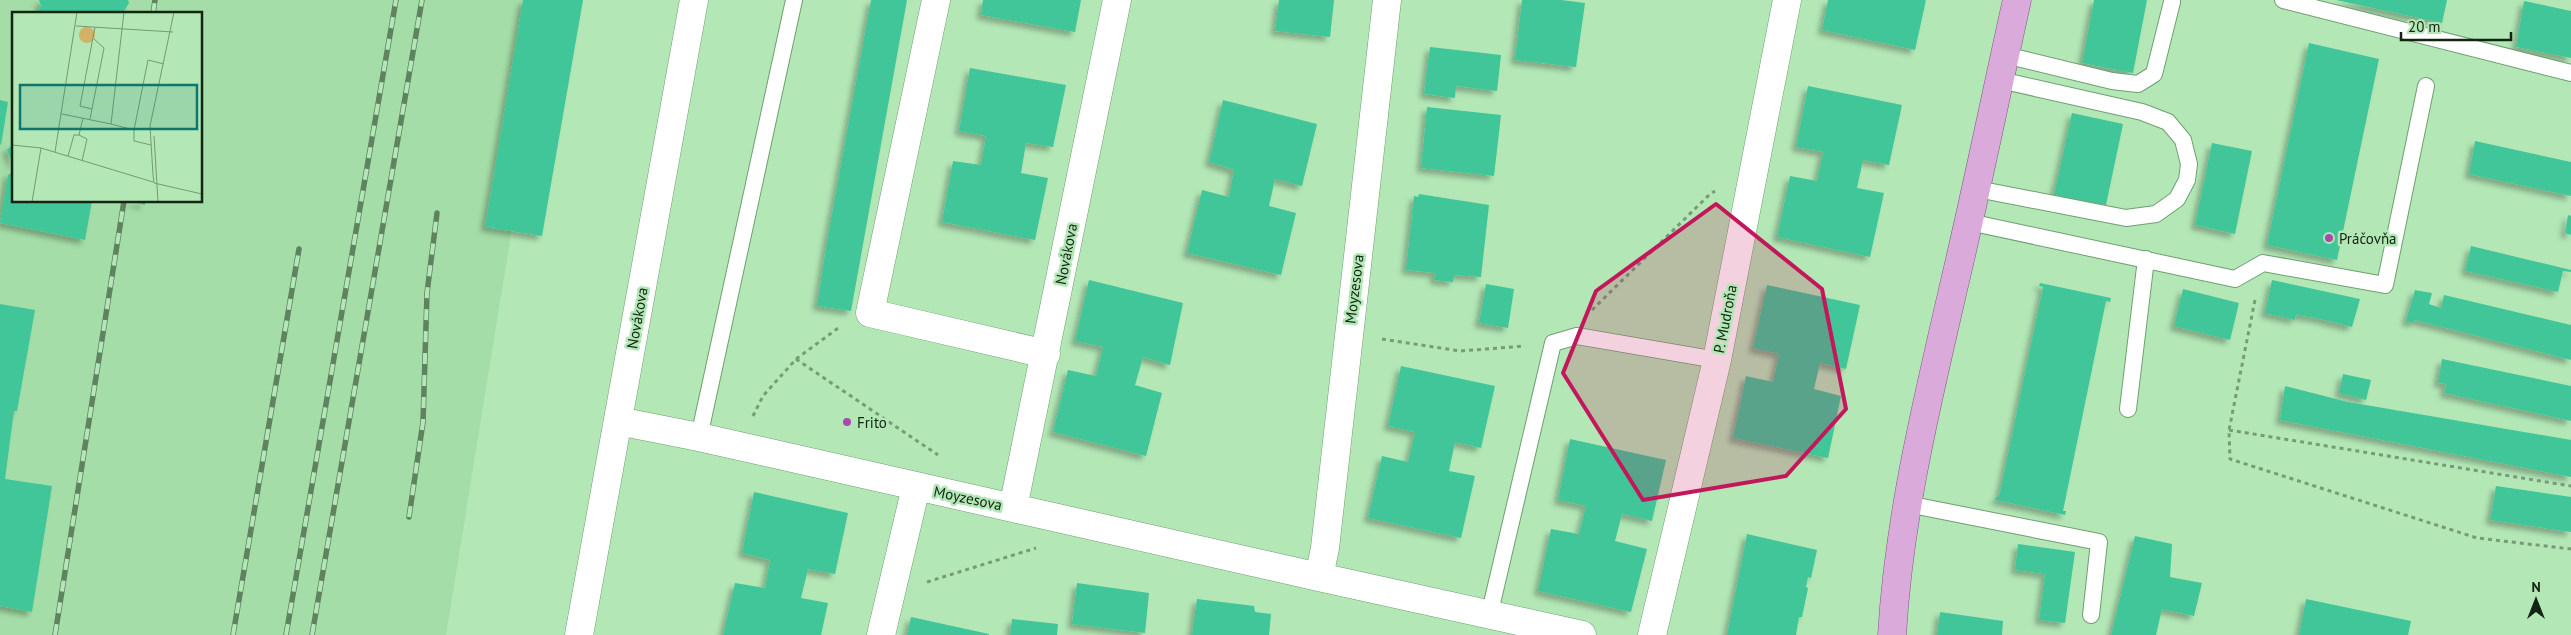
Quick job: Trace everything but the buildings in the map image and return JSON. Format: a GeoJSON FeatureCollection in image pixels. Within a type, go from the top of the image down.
{"type":"FeatureCollection","features":[{"type":"Feature","properties":{"kind":"main road"},"geometry":{"type":"LineString","coordinates":[[1892,635],[1894,595],[1907,504],[1920,433],[1977,189],[2017,0]]}},
{"type":"Feature","properties":{"kind":"street","name":"Novákova"},"geometry":{"type":"LineString","coordinates":[[578,635],[694,0]]}},
{"type":"Feature","properties":{"kind":"street"},"geometry":{"type":"LineString","coordinates":[[936,0],[870,314],[1046,354]]}},
{"type":"Feature","properties":{"kind":"street","name":"Novákova"},"geometry":{"type":"LineString","coordinates":[[1013,508],[1117,0]]}},
{"type":"Feature","properties":{"kind":"street","name":"Moyzesova"},"geometry":{"type":"LineString","coordinates":[[1319,577],[1325,548],[1387,0]]}},
{"type":"Feature","properties":{"kind":"street","name":"P. Mudroňa"},"geometry":{"type":"LineString","coordinates":[[1652,635],[1717,360],[1787,0]]}},
{"type":"Feature","properties":{"kind":"street","name":"Moyzesova"},"geometry":{"type":"LineString","coordinates":[[618,421],[699,437],[1489,616],[1582,635]]}},
{"type":"Feature","properties":{"kind":"street"},"geometry":{"type":"LineString","coordinates":[[881,635],[916,487]]}},
{"type":"Feature","properties":{"kind":"lane"},"geometry":{"type":"LineString","coordinates":[[699,437],[794,0]]}},
{"type":"Feature","properties":{"kind":"lane"},"geometry":{"type":"LineString","coordinates":[[2283,0],[2571,73]]}},
{"type":"Feature","properties":{"kind":"lane"},"geometry":{"type":"LineString","coordinates":[[2002,68],[2138,84],[2154,74],[2172,2]]}},
{"type":"Feature","properties":{"kind":"lane"},"geometry":{"type":"LineString","coordinates":[[1977,189],[2126,218],[2156,214],[2177,199],[2187,180],[2189,164],[2183,140],[2168,122],[2002,68]]}},
{"type":"Feature","properties":{"kind":"lane"},"geometry":{"type":"LineString","coordinates":[[1969,222],[2235,279],[2263,263],[2385,285],[2426,86]]}},
{"type":"Feature","properties":{"kind":"lane"},"geometry":{"type":"LineString","coordinates":[[2128,409],[2146,259]]}},
{"type":"Feature","properties":{"kind":"lane"},"geometry":{"type":"LineString","coordinates":[[1489,616],[1553,344],[1577,336],[1717,360]]}},
{"type":"Feature","properties":{"kind":"lane"},"geometry":{"type":"LineString","coordinates":[[1907,504],[2099,542],[2091,615]]}},
{"type":"Feature","properties":{"kind":"path"},"geometry":{"type":"LineString","coordinates":[[1577,336],[1585,316],[1709,195],[1754,172]]}},
{"type":"Feature","properties":{"kind":"path"},"geometry":{"type":"LineString","coordinates":[[2263,263],[2229,430],[2230,459],[2478,538],[2571,548]]}},
{"type":"Feature","properties":{"kind":"path"},"geometry":{"type":"LineString","coordinates":[[752,418],[763,396],[796,359],[836,328]]}},
{"type":"Feature","properties":{"kind":"path"},"geometry":{"type":"LineString","coordinates":[[1374,337],[1460,351],[1553,344]]}},
{"type":"Feature","properties":{"kind":"path"},"geometry":{"type":"LineString","coordinates":[[796,359],[941,458]]}},
{"type":"Feature","properties":{"kind":"path"},"geometry":{"type":"LineString","coordinates":[[2229,430],[2571,486]]}},
{"type":"Feature","properties":{"kind":"path"},"geometry":{"type":"LineString","coordinates":[[891,593],[1043,546]]}},
{"type":"Feature","properties":{"kind":"highlighted area"},"geometry":{"type":"Polygon","coordinates":[[[1716,204],[1822,289],[1846,409],[1786,476],[1643,500],[1563,373],[1596,291],[1716,204]]]}},
{"type":"Feature","properties":{"kind":"shaded area"},"geometry":{"type":"Polygon","coordinates":[[[0,0],[549,0],[446,635],[0,635],[0,0]]]}},
{"type":"Feature","properties":{"kind":"railway"},"geometry":{"type":"LineString","coordinates":[[153,12],[155,0]]}},
{"type":"Feature","properties":{"kind":"railway"},"geometry":{"type":"LineString","coordinates":[[286,635],[396,0]]}},
{"type":"Feature","properties":{"kind":"railway"},"geometry":{"type":"LineString","coordinates":[[312,635],[422,0]]}},
{"type":"Feature","properties":{"kind":"railway"},"geometry":{"type":"LineString","coordinates":[[55,635],[124,202]]}},
{"type":"Feature","properties":{"kind":"railway"},"geometry":{"type":"LineString","coordinates":[[409,517],[423,422],[427,293],[437,213]]}},
{"type":"Feature","properties":{"kind":"railway"},"geometry":{"type":"LineString","coordinates":[[233,635],[299,249]]}},
{"type":"Feature","properties":{"kind":"place","name":"Práčovňa"},"geometry":{"type":"Point","coordinates":[2329,238]}},
{"type":"Feature","properties":{"kind":"place","name":"Frito"},"geometry":{"type":"Point","coordinates":[847,422]}}]}
